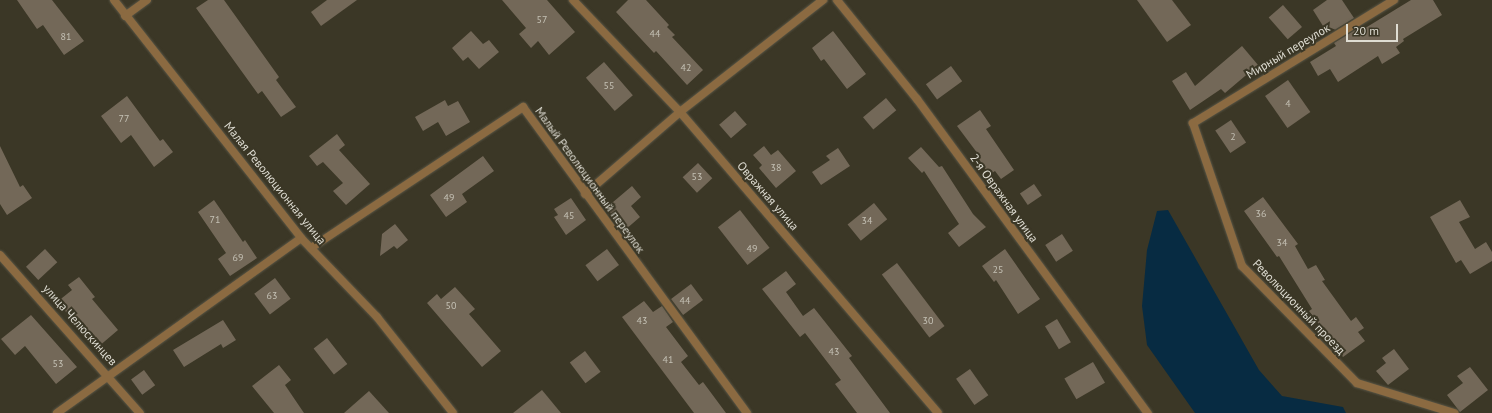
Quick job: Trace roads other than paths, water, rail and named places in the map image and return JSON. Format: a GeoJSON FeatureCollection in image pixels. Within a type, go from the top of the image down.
{"type":"FeatureCollection","features":[{"type":"Feature","properties":{"kind":"street","name":"Малая Революционная улица"},"geometry":{"type":"LineString","coordinates":[[114,0],[125,16],[301,238],[378,317],[453,413]]}},
{"type":"Feature","properties":{"kind":"street"},"geometry":{"type":"LineString","coordinates":[[125,16],[147,0]]}},
{"type":"Feature","properties":{"kind":"street","name":"Овражная улица"},"geometry":{"type":"LineString","coordinates":[[573,0],[680,112],[938,413]]}},
{"type":"Feature","properties":{"kind":"street"},"geometry":{"type":"LineString","coordinates":[[585,194],[680,112],[824,0]]}},
{"type":"Feature","properties":{"kind":"street","name":"2-я Овражная улица"},"geometry":{"type":"LineString","coordinates":[[837,0],[917,99],[1148,413]]}},
{"type":"Feature","properties":{"kind":"street","name":"Мирный переулок"},"geometry":{"type":"LineString","coordinates":[[1193,123],[1394,0]]}},
{"type":"Feature","properties":{"kind":"street","name":"Малый Революционный переулок"},"geometry":{"type":"LineString","coordinates":[[311,248],[523,107],[585,194],[747,413]]}},
{"type":"Feature","properties":{"kind":"street","name":"Революционный проезд"},"geometry":{"type":"LineString","coordinates":[[1193,123],[1242,266],[1357,383],[1454,413]]}},
{"type":"Feature","properties":{"kind":"street"},"geometry":{"type":"LineString","coordinates":[[57,413],[301,238]]}},
{"type":"Feature","properties":{"kind":"street","name":"улица Челюскинцев"},"geometry":{"type":"LineString","coordinates":[[0,255],[140,413]]}},
{"type":"Feature","properties":{"kind":"water"},"geometry":{"type":"Polygon","coordinates":[[[1168,210],[1259,370],[1282,396],[1343,407],[1346,413],[1195,413],[1147,345],[1142,306],[1147,250],[1157,211],[1168,210]]]}}]}
